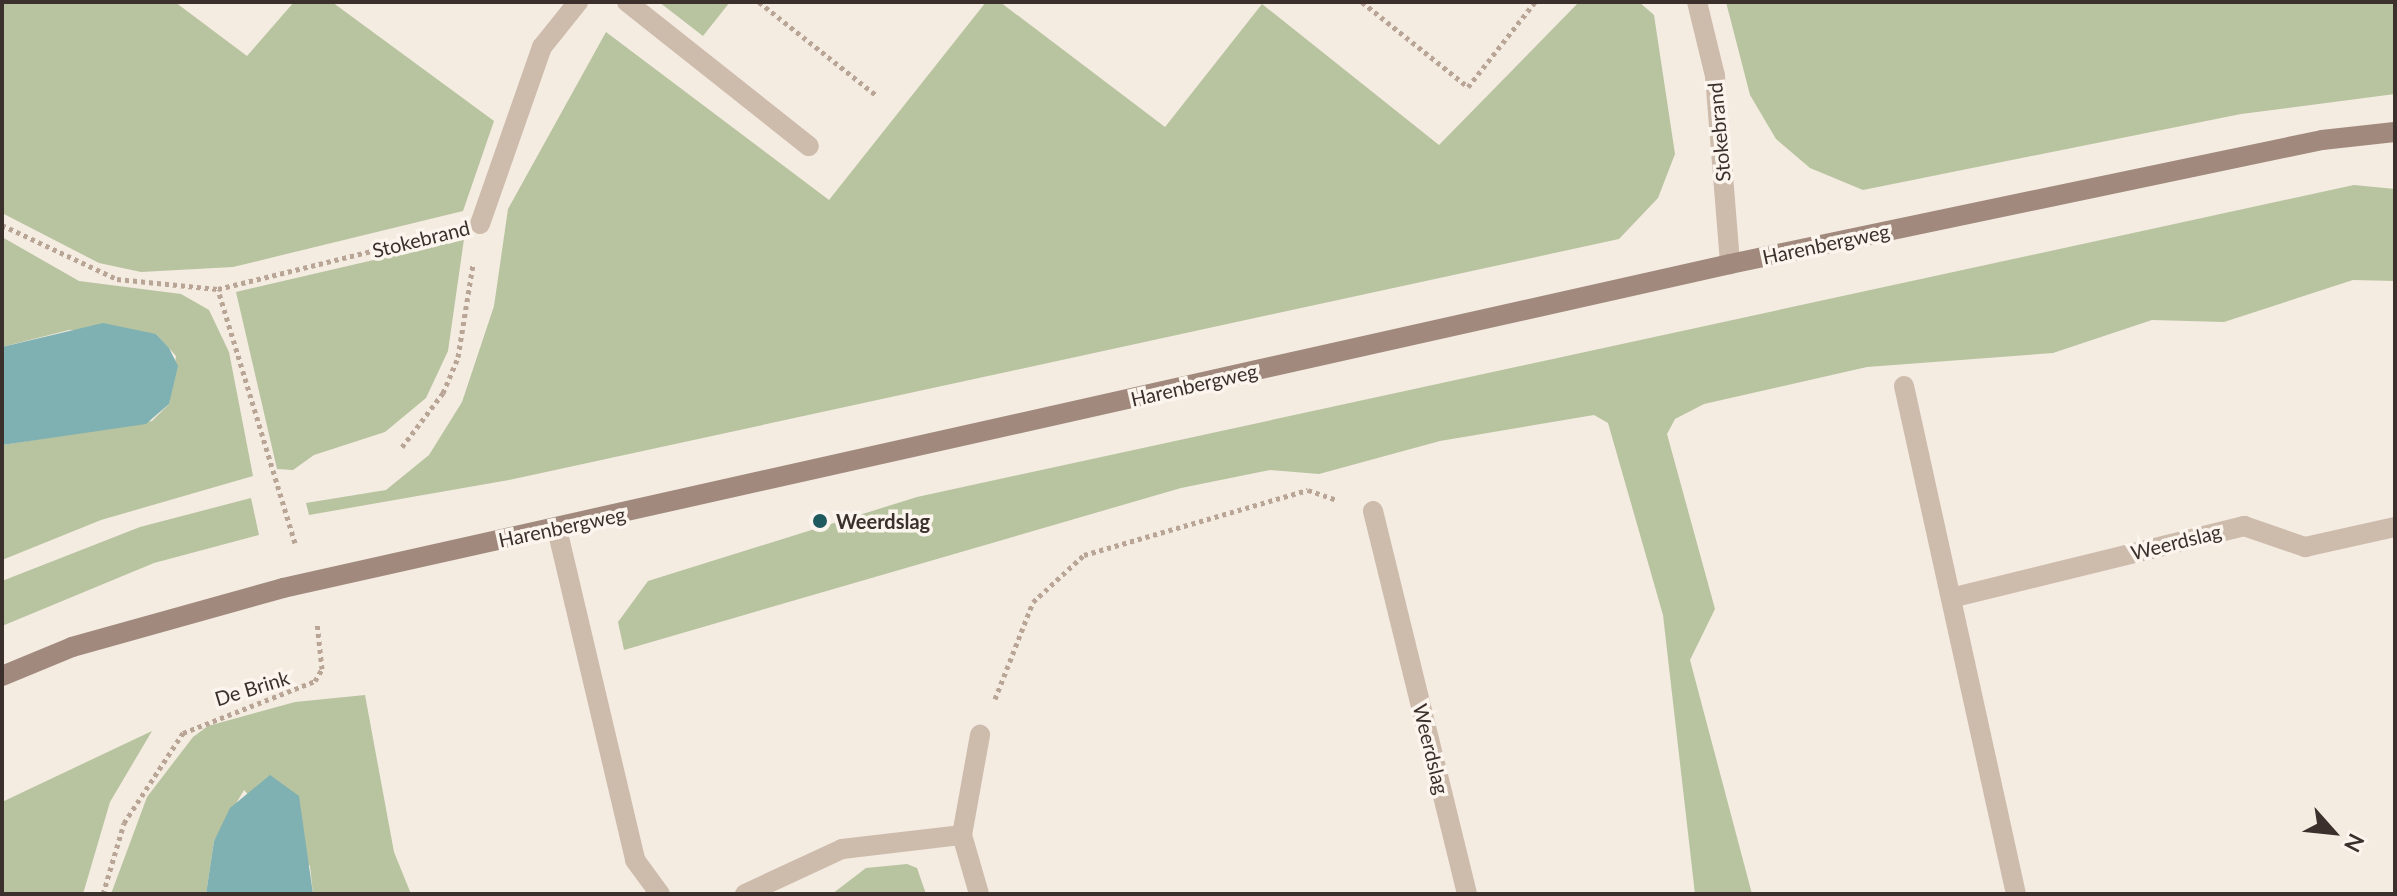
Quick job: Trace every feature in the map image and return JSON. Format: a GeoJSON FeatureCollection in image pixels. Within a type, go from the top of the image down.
{"type":"FeatureCollection","features":[{"type":"Feature","properties":{"kind":"street","name":"Stokebrand"},"geometry":{"type":"LineString","coordinates":[[480,224],[542,47],[578,2]]}},
{"type":"Feature","properties":{"kind":"street"},"geometry":{"type":"LineString","coordinates":[[627,2],[809,146]]}},
{"type":"Feature","properties":{"kind":"street","name":"Stokebrand"},"geometry":{"type":"LineString","coordinates":[[1697,2],[1715,76],[1730,264]]}},
{"type":"Feature","properties":{"kind":"street","name":"Harenbergweg"},"geometry":{"type":"LineString","coordinates":[[2,676],[72,647],[308,582],[557,529],[1730,264],[2322,140],[2395,132]]}},
{"type":"Feature","properties":{"kind":"street"},"geometry":{"type":"LineString","coordinates":[[1904,386],[1955,597],[2016,894]]}},
{"type":"Feature","properties":{"kind":"street","name":"Weerdslag"},"geometry":{"type":"LineString","coordinates":[[1373,511],[1467,894]]}},
{"type":"Feature","properties":{"kind":"street","name":"Weerdslag"},"geometry":{"type":"LineString","coordinates":[[1955,597],[2244,526],[2305,547],[2395,527]]}},
{"type":"Feature","properties":{"kind":"street"},"geometry":{"type":"LineString","coordinates":[[557,529],[635,860],[660,894]]}},
{"type":"Feature","properties":{"kind":"street"},"geometry":{"type":"LineString","coordinates":[[979,894],[962,835],[980,735]]}},
{"type":"Feature","properties":{"kind":"street"},"geometry":{"type":"LineString","coordinates":[[745,894],[842,849],[962,835]]}},
{"type":"Feature","properties":{"kind":"path"},"geometry":{"type":"LineString","coordinates":[[759,2],[877,96]]}},
{"type":"Feature","properties":{"kind":"path"},"geometry":{"type":"LineString","coordinates":[[1362,2],[1468,87],[1535,2]]}},
{"type":"Feature","properties":{"kind":"path","name":"Stokebrand"},"geometry":{"type":"LineString","coordinates":[[2,225],[117,279],[218,289],[480,224]]}},
{"type":"Feature","properties":{"kind":"path"},"geometry":{"type":"LineString","coordinates":[[402,447],[443,393],[458,357],[480,224]]}},
{"type":"Feature","properties":{"kind":"path"},"geometry":{"type":"LineString","coordinates":[[218,289],[308,582]]}},
{"type":"Feature","properties":{"kind":"path"},"geometry":{"type":"LineString","coordinates":[[980,735],[1033,602],[1084,555],[1308,490],[1373,511]]}},
{"type":"Feature","properties":{"kind":"path","name":"De Brink"},"geometry":{"type":"LineString","coordinates":[[103,894],[124,823],[183,733],[315,681],[322,645],[308,582]]}},
{"type":"Feature","properties":{"kind":"green space"},"geometry":{"type":"Polygon","coordinates":[[[2,2],[175,2],[247,56],[294,2],[332,2],[494,121],[463,211],[233,267],[141,272],[99,263],[2,213],[2,2]]]}},
{"type":"Feature","properties":{"kind":"green space"},"geometry":{"type":"Polygon","coordinates":[[[659,2],[730,2],[703,36],[659,2]]]}},
{"type":"Feature","properties":{"kind":"green space"},"geometry":{"type":"Polygon","coordinates":[[[986,2],[1000,2],[1165,127],[1262,4],[1439,145],[1579,2],[1639,2],[1654,15],[1675,154],[1658,198],[1619,239],[509,480],[309,515],[306,503],[386,490],[429,455],[462,402],[494,306],[508,209],[606,32],[829,200],[986,2]]]}},
{"type":"Feature","properties":{"kind":"green space"},"geometry":{"type":"Polygon","coordinates":[[[1726,2],[2395,2],[2395,94],[2241,114],[1863,190],[1810,168],[1776,139],[1750,95],[1726,2]]]}},
{"type":"Feature","properties":{"kind":"green space"},"geometry":{"type":"Polygon","coordinates":[[[2354,185],[2395,189],[2395,281],[2353,280],[2224,322],[2152,320],[2053,353],[1867,367],[1704,404],[1675,419],[1667,434],[1715,609],[1690,660],[1752,894],[1695,894],[1663,615],[1608,423],[1594,415],[1440,441],[1319,474],[1270,470],[1181,488],[624,650],[618,622],[648,581],[917,497],[2354,185]]]}},
{"type":"Feature","properties":{"kind":"green space"},"geometry":{"type":"Polygon","coordinates":[[[2,237],[79,281],[181,294],[209,310],[229,352],[253,476],[101,520],[2,560],[2,445],[152,421],[169,404],[176,356],[156,334],[69,330],[2,347],[2,237]]]}},
{"type":"Feature","properties":{"kind":"green space"},"geometry":{"type":"Polygon","coordinates":[[[464,239],[448,351],[426,398],[385,432],[314,455],[293,470],[277,469],[236,292],[464,239]]]}},
{"type":"Feature","properties":{"kind":"green space"},"geometry":{"type":"Polygon","coordinates":[[[251,498],[259,535],[154,563],[2,626],[2,581],[140,527],[251,498]]]}},
{"type":"Feature","properties":{"kind":"green space"},"geometry":{"type":"Polygon","coordinates":[[[365,695],[394,852],[411,894],[313,894],[310,866],[244,790],[214,841],[206,894],[111,894],[147,797],[193,737],[208,726],[295,702],[365,695]]]}},
{"type":"Feature","properties":{"kind":"green space"},"geometry":{"type":"Polygon","coordinates":[[[152,731],[110,802],[83,894],[2,894],[2,802],[152,731]]]}},
{"type":"Feature","properties":{"kind":"green space"},"geometry":{"type":"Polygon","coordinates":[[[907,864],[917,868],[926,894],[832,894],[866,868],[907,864]]]}},
{"type":"Feature","properties":{"kind":"water"},"geometry":{"type":"Polygon","coordinates":[[[103,323],[156,334],[169,348],[178,366],[169,404],[146,424],[2,445],[2,347],[103,323]]]}},
{"type":"Feature","properties":{"kind":"water"},"geometry":{"type":"Polygon","coordinates":[[[270,775],[299,796],[313,894],[206,894],[214,841],[230,808],[270,775]]]}},
{"type":"Feature","properties":{"kind":"place","name":"Weerdslag"},"geometry":{"type":"Point","coordinates":[820,521]}}]}
